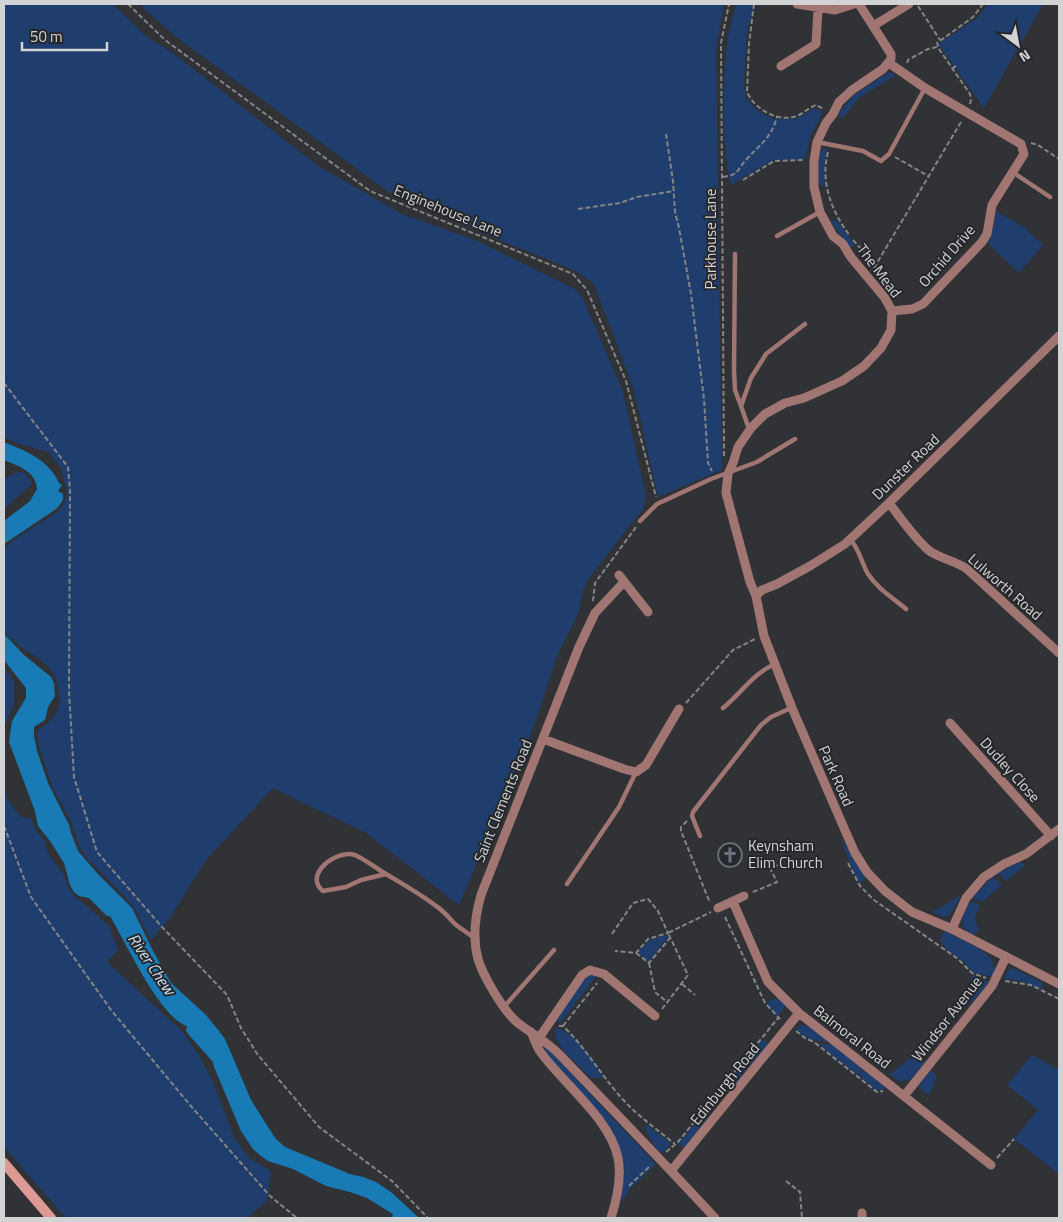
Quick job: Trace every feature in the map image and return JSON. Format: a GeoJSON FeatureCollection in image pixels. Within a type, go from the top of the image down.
{"type":"FeatureCollection","features":[{"type":"Feature","properties":{"kind":"main road"},"geometry":{"type":"LineString","coordinates":[[4,1163],[51,1218]]}},
{"type":"Feature","properties":{"kind":"street"},"geometry":{"type":"LineString","coordinates":[[797,4],[835,10],[854,4]]}},
{"type":"Feature","properties":{"kind":"street"},"geometry":{"type":"LineString","coordinates":[[858,4],[891,54],[889,63],[925,88],[1021,144]]}},
{"type":"Feature","properties":{"kind":"street"},"geometry":{"type":"LineString","coordinates":[[873,26],[909,4]]}},
{"type":"Feature","properties":{"kind":"street"},"geometry":{"type":"LineString","coordinates":[[781,66],[816,44],[818,8]]}},
{"type":"Feature","properties":{"kind":"street","name":"The Mead"},"geometry":{"type":"LineString","coordinates":[[728,474],[738,446],[749,431],[766,414],[785,403],[804,398],[842,381],[864,366],[887,339],[891,330],[892,311],[885,298],[850,256],[843,244],[833,236],[820,212],[814,187],[814,160],[817,142],[826,123],[839,102],[889,63]]}},
{"type":"Feature","properties":{"kind":"street","name":"Orchid Drive"},"geometry":{"type":"LineString","coordinates":[[892,311],[912,309],[922,304],[982,242],[987,234],[992,205],[1024,154],[1021,144]]}},
{"type":"Feature","properties":{"kind":"street","name":"Dunster Road"},"geometry":{"type":"LineString","coordinates":[[756,596],[762,590],[810,566],[850,539],[889,504],[1059,336]]}},
{"type":"Feature","properties":{"kind":"street","name":"Park Road"},"geometry":{"type":"LineString","coordinates":[[728,474],[726,493],[750,582],[756,596],[764,636],[792,708],[855,853],[867,872],[885,891],[912,912],[952,929],[1059,984]]}},
{"type":"Feature","properties":{"kind":"street","name":"Lulworth Road"},"geometry":{"type":"LineString","coordinates":[[889,504],[924,545],[932,552],[959,563],[967,569],[1059,653]]}},
{"type":"Feature","properties":{"kind":"street","name":"Saint Clements Road"},"geometry":{"type":"LineString","coordinates":[[648,612],[622,578],[594,614],[579,647],[481,895],[475,916],[475,938],[478,959],[504,1007],[516,1022],[555,1050],[715,1218]]}},
{"type":"Feature","properties":{"kind":"street"},"geometry":{"type":"LineString","coordinates":[[543,738],[636,772],[646,765],[679,709]]}},
{"type":"Feature","properties":{"kind":"street","name":"Dudley Close"},"geometry":{"type":"LineString","coordinates":[[950,723],[1051,836]]}},
{"type":"Feature","properties":{"kind":"street"},"geometry":{"type":"LineString","coordinates":[[952,929],[966,898],[984,877],[1004,864],[1026,854],[1059,829]]}},
{"type":"Feature","properties":{"kind":"street"},"geometry":{"type":"LineString","coordinates":[[718,908],[744,896]]}},
{"type":"Feature","properties":{"kind":"street","name":"Balmoral Road"},"geometry":{"type":"LineString","coordinates":[[733,902],[768,982],[799,1013],[990,1165]]}},
{"type":"Feature","properties":{"kind":"street","name":"Windsor Avenue"},"geometry":{"type":"LineString","coordinates":[[904,1096],[996,979],[1006,957]]}},
{"type":"Feature","properties":{"kind":"street"},"geometry":{"type":"LineString","coordinates":[[535,1035],[547,1026],[582,975],[590,970],[604,974],[656,1016]]}},
{"type":"Feature","properties":{"kind":"street","name":"Edinburgh Road"},"geometry":{"type":"LineString","coordinates":[[671,1171],[799,1013]]}},
{"type":"Feature","properties":{"kind":"street","name":"Saint Clements Road"},"geometry":{"type":"LineString","coordinates":[[535,1035],[538,1048],[598,1118],[612,1141],[618,1157],[620,1173],[618,1192],[611,1218]]}},
{"type":"Feature","properties":{"kind":"lane"},"geometry":{"type":"LineString","coordinates":[[817,142],[863,151],[881,161],[889,154],[925,88]]}},
{"type":"Feature","properties":{"kind":"lane"},"geometry":{"type":"LineString","coordinates":[[1014,172],[1050,197]]}},
{"type":"Feature","properties":{"kind":"lane"},"geometry":{"type":"LineString","coordinates":[[777,236],[820,212]]}},
{"type":"Feature","properties":{"kind":"lane"},"geometry":{"type":"LineString","coordinates":[[735,254],[735,390],[749,431]]}},
{"type":"Feature","properties":{"kind":"lane"},"geometry":{"type":"LineString","coordinates":[[741,406],[751,378],[766,354],[805,324]]}},
{"type":"Feature","properties":{"kind":"lane"},"geometry":{"type":"LineString","coordinates":[[640,521],[658,504],[757,462],[795,438]]}},
{"type":"Feature","properties":{"kind":"lane"},"geometry":{"type":"LineString","coordinates":[[850,539],[858,549],[870,576],[883,592],[893,597],[906,609]]}},
{"type":"Feature","properties":{"kind":"lane"},"geometry":{"type":"LineString","coordinates":[[723,708],[739,695],[759,672],[775,664]]}},
{"type":"Feature","properties":{"kind":"lane"},"geometry":{"type":"LineString","coordinates":[[700,836],[692,816],[693,812],[761,725],[771,717],[792,708]]}},
{"type":"Feature","properties":{"kind":"lane"},"geometry":{"type":"LineString","coordinates":[[567,884],[619,807],[636,772]]}},
{"type":"Feature","properties":{"kind":"lane"},"geometry":{"type":"LineString","coordinates":[[386,874],[361,880],[346,887],[323,891],[319,888],[316,881],[317,875],[336,856],[344,854],[354,855],[386,874],[436,906],[448,915],[456,925],[475,938]]}},
{"type":"Feature","properties":{"kind":"lane"},"geometry":{"type":"LineString","coordinates":[[504,1007],[554,950]]}},
{"type":"Feature","properties":{"kind":"path","name":"Enginehouse Lane"},"geometry":{"type":"LineString","coordinates":[[128,4],[165,40],[370,191],[573,274],[587,290],[626,381],[658,504]]}},
{"type":"Feature","properties":{"kind":"path","name":"Parkhouse Lane"},"geometry":{"type":"LineString","coordinates":[[724,457],[721,43],[729,4]]}},
{"type":"Feature","properties":{"kind":"path"},"geometry":{"type":"LineString","coordinates":[[754,4],[747,92],[754,103],[772,115],[777,116],[793,117],[816,105],[833,114]]}},
{"type":"Feature","properties":{"kind":"path"},"geometry":{"type":"LineString","coordinates":[[916,4],[940,40]]}},
{"type":"Feature","properties":{"kind":"path"},"geometry":{"type":"LineString","coordinates":[[908,60],[937,46],[940,40],[973,17],[983,4]]}},
{"type":"Feature","properties":{"kind":"path"},"geometry":{"type":"LineString","coordinates":[[870,280],[875,264],[966,112],[971,99],[970,94],[937,46]]}},
{"type":"Feature","properties":{"kind":"path"},"geometry":{"type":"LineString","coordinates":[[952,69],[957,66]]}},
{"type":"Feature","properties":{"kind":"path"},"geometry":{"type":"LineString","coordinates":[[722,177],[733,175],[768,138],[777,116]]}},
{"type":"Feature","properties":{"kind":"path"},"geometry":{"type":"LineString","coordinates":[[666,134],[675,212],[691,294],[704,399],[708,464],[716,478]]}},
{"type":"Feature","properties":{"kind":"path"},"geometry":{"type":"LineString","coordinates":[[830,144],[826,158],[826,180],[831,206],[840,222],[875,264]]}},
{"type":"Feature","properties":{"kind":"path"},"geometry":{"type":"LineString","coordinates":[[1021,144],[1038,145],[1059,159]]}},
{"type":"Feature","properties":{"kind":"path"},"geometry":{"type":"LineString","coordinates":[[889,154],[928,176]]}},
{"type":"Feature","properties":{"kind":"path"},"geometry":{"type":"LineString","coordinates":[[743,180],[774,161],[814,160]]}},
{"type":"Feature","properties":{"kind":"path"},"geometry":{"type":"LineString","coordinates":[[578,210],[674,191]]}},
{"type":"Feature","properties":{"kind":"path"},"geometry":{"type":"LineString","coordinates":[[4,383],[68,467],[70,490],[69,691],[74,777],[97,852],[162,927],[228,995],[241,1028],[258,1055],[319,1128],[392,1181],[428,1218]]}},
{"type":"Feature","properties":{"kind":"path"},"geometry":{"type":"LineString","coordinates":[[594,614],[592,598],[595,583],[640,521]]}},
{"type":"Feature","properties":{"kind":"path"},"geometry":{"type":"LineString","coordinates":[[679,709],[733,650],[764,636]]}},
{"type":"Feature","properties":{"kind":"path"},"geometry":{"type":"LineString","coordinates":[[4,826],[31,897],[111,1010],[190,1106],[270,1196],[297,1218]]}},
{"type":"Feature","properties":{"kind":"path"},"geometry":{"type":"LineString","coordinates":[[744,896],[777,882],[770,868],[778,865],[780,858]]}},
{"type":"Feature","properties":{"kind":"path"},"geometry":{"type":"LineString","coordinates":[[848,862],[860,886],[874,900],[958,959],[972,973],[1031,985],[1059,999]]}},
{"type":"Feature","properties":{"kind":"path"},"geometry":{"type":"LineString","coordinates":[[612,934],[634,903],[648,899],[658,911],[688,975],[656,1016]]}},
{"type":"Feature","properties":{"kind":"path"},"geometry":{"type":"LineString","coordinates":[[636,953],[648,939],[668,933],[718,908]]}},
{"type":"Feature","properties":{"kind":"path"},"geometry":{"type":"LineString","coordinates":[[649,964],[670,938]]}},
{"type":"Feature","properties":{"kind":"path"},"geometry":{"type":"LineString","coordinates":[[615,951],[636,953],[649,964],[656,992],[667,1002]]}},
{"type":"Feature","properties":{"kind":"path"},"geometry":{"type":"LineString","coordinates":[[563,1026],[604,974]]}},
{"type":"Feature","properties":{"kind":"path"},"geometry":{"type":"LineString","coordinates":[[682,984],[695,995]]}},
{"type":"Feature","properties":{"kind":"path"},"geometry":{"type":"LineString","coordinates":[[625,1193],[629,1186],[676,1144],[778,1018]]}},
{"type":"Feature","properties":{"kind":"path"},"geometry":{"type":"LineString","coordinates":[[547,1026],[563,1026],[578,1040],[619,1095],[644,1120],[687,1152]]}},
{"type":"Feature","properties":{"kind":"path"},"geometry":{"type":"LineString","coordinates":[[990,1165],[1014,1139]]}},
{"type":"Feature","properties":{"kind":"path"},"geometry":{"type":"LineString","coordinates":[[786,1181],[800,1192],[802,1218]]}},
{"type":"Feature","properties":{"kind":"shaded area"},"geometry":{"type":"Polygon","coordinates":[[[4,4],[113,4],[147,37],[173,53],[318,166],[402,214],[475,240],[575,289],[583,299],[623,392],[646,496],[643,509],[589,578],[583,591],[578,614],[557,656],[533,729],[459,905],[366,833],[273,788],[206,860],[169,919],[151,940],[136,911],[87,858],[79,845],[71,822],[52,786],[38,743],[37,731],[49,722],[59,707],[60,694],[57,683],[47,665],[23,648],[4,631],[4,548],[16,538],[56,513],[64,504],[67,491],[61,468],[48,452],[16,443],[4,437],[4,4]]]}},
{"type":"Feature","properties":{"kind":"shaded area"},"geometry":{"type":"Polygon","coordinates":[[[139,4],[724,4],[716,50],[722,470],[658,497],[634,390],[594,284],[576,271],[390,193],[176,37],[139,4]]]}},
{"type":"Feature","properties":{"kind":"shaded area"},"geometry":{"type":"Polygon","coordinates":[[[736,4],[756,4],[747,30],[744,84],[746,98],[758,111],[773,119],[795,119],[815,108],[823,112],[811,135],[805,159],[773,160],[731,185],[724,134],[724,97],[725,62],[729,30],[736,4]]]}},
{"type":"Feature","properties":{"kind":"shaded area"},"geometry":{"type":"Polygon","coordinates":[[[988,4],[1043,4],[984,108],[938,44],[977,18],[988,4]]]}},
{"type":"Feature","properties":{"kind":"shaded area"},"geometry":{"type":"Polygon","coordinates":[[[889,72],[896,75],[860,97],[842,118],[837,115],[854,95],[889,72]]]}},
{"type":"Feature","properties":{"kind":"shaded area"},"geometry":{"type":"Polygon","coordinates":[[[822,149],[827,149],[825,186],[819,185],[819,160],[822,149]]]}},
{"type":"Feature","properties":{"kind":"shaded area"},"geometry":{"type":"Polygon","coordinates":[[[996,211],[1024,227],[1043,245],[1019,273],[988,243],[996,211]]]}},
{"type":"Feature","properties":{"kind":"shaded area"},"geometry":{"type":"Polygon","coordinates":[[[836,219],[854,244],[851,249],[831,222],[836,219]]]}},
{"type":"Feature","properties":{"kind":"shaded area"},"geometry":{"type":"Polygon","coordinates":[[[18,471],[26,474],[32,484],[4,509],[4,480],[18,471]]]}},
{"type":"Feature","properties":{"kind":"shaded area"},"geometry":{"type":"Polygon","coordinates":[[[4,667],[14,682],[14,704],[4,727],[4,667]]]}},
{"type":"Feature","properties":{"kind":"shaded area"},"geometry":{"type":"Polygon","coordinates":[[[4,785],[8,800],[21,817],[31,818],[36,830],[45,841],[47,853],[63,873],[68,887],[75,897],[109,926],[118,950],[107,962],[184,1033],[200,1057],[213,1082],[234,1137],[249,1158],[271,1171],[267,1201],[247,1218],[66,1218],[4,1147],[4,785]]]}},
{"type":"Feature","properties":{"kind":"shaded area"},"geometry":{"type":"Polygon","coordinates":[[[841,839],[843,839],[852,858],[866,878],[860,883],[853,871],[841,839]]]}},
{"type":"Feature","properties":{"kind":"shaded area"},"geometry":{"type":"Polygon","coordinates":[[[1020,862],[1026,865],[1006,881],[998,873],[1020,862]]]}},
{"type":"Feature","properties":{"kind":"shaded area"},"geometry":{"type":"Polygon","coordinates":[[[992,877],[1002,885],[982,902],[972,898],[992,877]]]}},
{"type":"Feature","properties":{"kind":"shaded area"},"geometry":{"type":"Polygon","coordinates":[[[960,896],[949,916],[943,917],[932,912],[960,896]]]}},
{"type":"Feature","properties":{"kind":"shaded area"},"geometry":{"type":"Polygon","coordinates":[[[971,901],[980,905],[975,918],[978,930],[974,936],[965,928],[962,920],[971,901]]]}},
{"type":"Feature","properties":{"kind":"shaded area"},"geometry":{"type":"Polygon","coordinates":[[[944,931],[970,943],[987,954],[992,961],[994,969],[992,977],[973,972],[964,962],[946,949],[940,939],[944,931]]]}},
{"type":"Feature","properties":{"kind":"shaded area"},"geometry":{"type":"Polygon","coordinates":[[[666,935],[668,937],[649,962],[638,952],[650,940],[666,935]]]}},
{"type":"Feature","properties":{"kind":"shaded area"},"geometry":{"type":"Polygon","coordinates":[[[1013,968],[1043,983],[1041,989],[1022,981],[1004,979],[1009,970],[1013,968]]]}},
{"type":"Feature","properties":{"kind":"shaded area"},"geometry":{"type":"Polygon","coordinates":[[[591,974],[597,975],[561,1022],[555,1021],[582,981],[591,974]]]}},
{"type":"Feature","properties":{"kind":"shaded area"},"geometry":{"type":"Polygon","coordinates":[[[972,975],[989,982],[971,1003],[967,999],[972,975]]]}},
{"type":"Feature","properties":{"kind":"shaded area"},"geometry":{"type":"Polygon","coordinates":[[[778,998],[786,1006],[777,1016],[766,1002],[778,998]]]}},
{"type":"Feature","properties":{"kind":"shaded area"},"geometry":{"type":"Polygon","coordinates":[[[800,1025],[811,1027],[829,1041],[815,1040],[802,1035],[796,1029],[800,1025]]]}},
{"type":"Feature","properties":{"kind":"shaded area"},"geometry":{"type":"Polygon","coordinates":[[[556,1028],[572,1036],[578,1042],[590,1056],[604,1078],[591,1078],[561,1048],[555,1034],[556,1028]]]}},
{"type":"Feature","properties":{"kind":"shaded area"},"geometry":{"type":"Polygon","coordinates":[[[764,1040],[768,1044],[751,1066],[745,1061],[761,1041],[764,1040]]]}},
{"type":"Feature","properties":{"kind":"shaded area"},"geometry":{"type":"Polygon","coordinates":[[[818,1044],[833,1045],[863,1069],[858,1075],[818,1044]]]}},
{"type":"Feature","properties":{"kind":"shaded area"},"geometry":{"type":"Polygon","coordinates":[[[540,1046],[549,1050],[656,1164],[630,1189],[622,1202],[625,1168],[620,1152],[544,1054],[540,1046]]]}},
{"type":"Feature","properties":{"kind":"shaded area"},"geometry":{"type":"Polygon","coordinates":[[[1032,1055],[1059,1070],[1059,1174],[1014,1139],[1038,1110],[1007,1085],[1032,1055]]]}},
{"type":"Feature","properties":{"kind":"shaded area"},"geometry":{"type":"Polygon","coordinates":[[[913,1056],[917,1056],[925,1062],[911,1079],[900,1082],[890,1074],[913,1056]]]}},
{"type":"Feature","properties":{"kind":"shaded area"},"geometry":{"type":"Polygon","coordinates":[[[744,1063],[749,1067],[733,1087],[728,1083],[744,1063]]]}},
{"type":"Feature","properties":{"kind":"shaded area"},"geometry":{"type":"Polygon","coordinates":[[[864,1070],[886,1088],[876,1090],[859,1076],[864,1070]]]}},
{"type":"Feature","properties":{"kind":"shaded area"},"geometry":{"type":"Polygon","coordinates":[[[930,1071],[935,1074],[936,1079],[929,1095],[918,1087],[930,1071]]]}},
{"type":"Feature","properties":{"kind":"shaded area"},"geometry":{"type":"Polygon","coordinates":[[[705,1111],[710,1115],[684,1148],[678,1144],[705,1111]]]}},
{"type":"Feature","properties":{"kind":"shaded area"},"geometry":{"type":"Polygon","coordinates":[[[647,1125],[671,1144],[662,1153],[657,1150],[644,1127],[647,1125]]]}},
{"type":"Feature","properties":{"kind":"water"},"geometry":{"type":"Polygon","coordinates":[[[4,442],[43,462],[62,485],[58,491],[63,496],[62,502],[56,509],[4,544],[4,521],[30,501],[37,489],[30,473],[4,460],[4,442]]]}},
{"type":"Feature","properties":{"kind":"water","name":"River Chew"},"geometry":{"type":"Polygon","coordinates":[[[4,634],[24,655],[51,677],[54,683],[55,696],[48,707],[45,720],[34,727],[34,736],[48,783],[69,825],[78,851],[132,908],[171,983],[206,1015],[225,1039],[251,1100],[275,1138],[285,1147],[350,1174],[376,1182],[391,1192],[419,1218],[392,1218],[393,1214],[367,1198],[326,1186],[293,1169],[268,1161],[253,1149],[241,1131],[213,1062],[186,1031],[187,1026],[177,1020],[166,1009],[155,994],[110,916],[107,916],[89,898],[79,896],[74,892],[64,863],[38,826],[35,811],[9,742],[12,721],[26,698],[26,688],[4,660],[4,634]]]}},
{"type":"Feature","properties":{"kind":"place","name":"Keynsham Elim Church"},"geometry":{"type":"Point","coordinates":[730,855]}}]}
